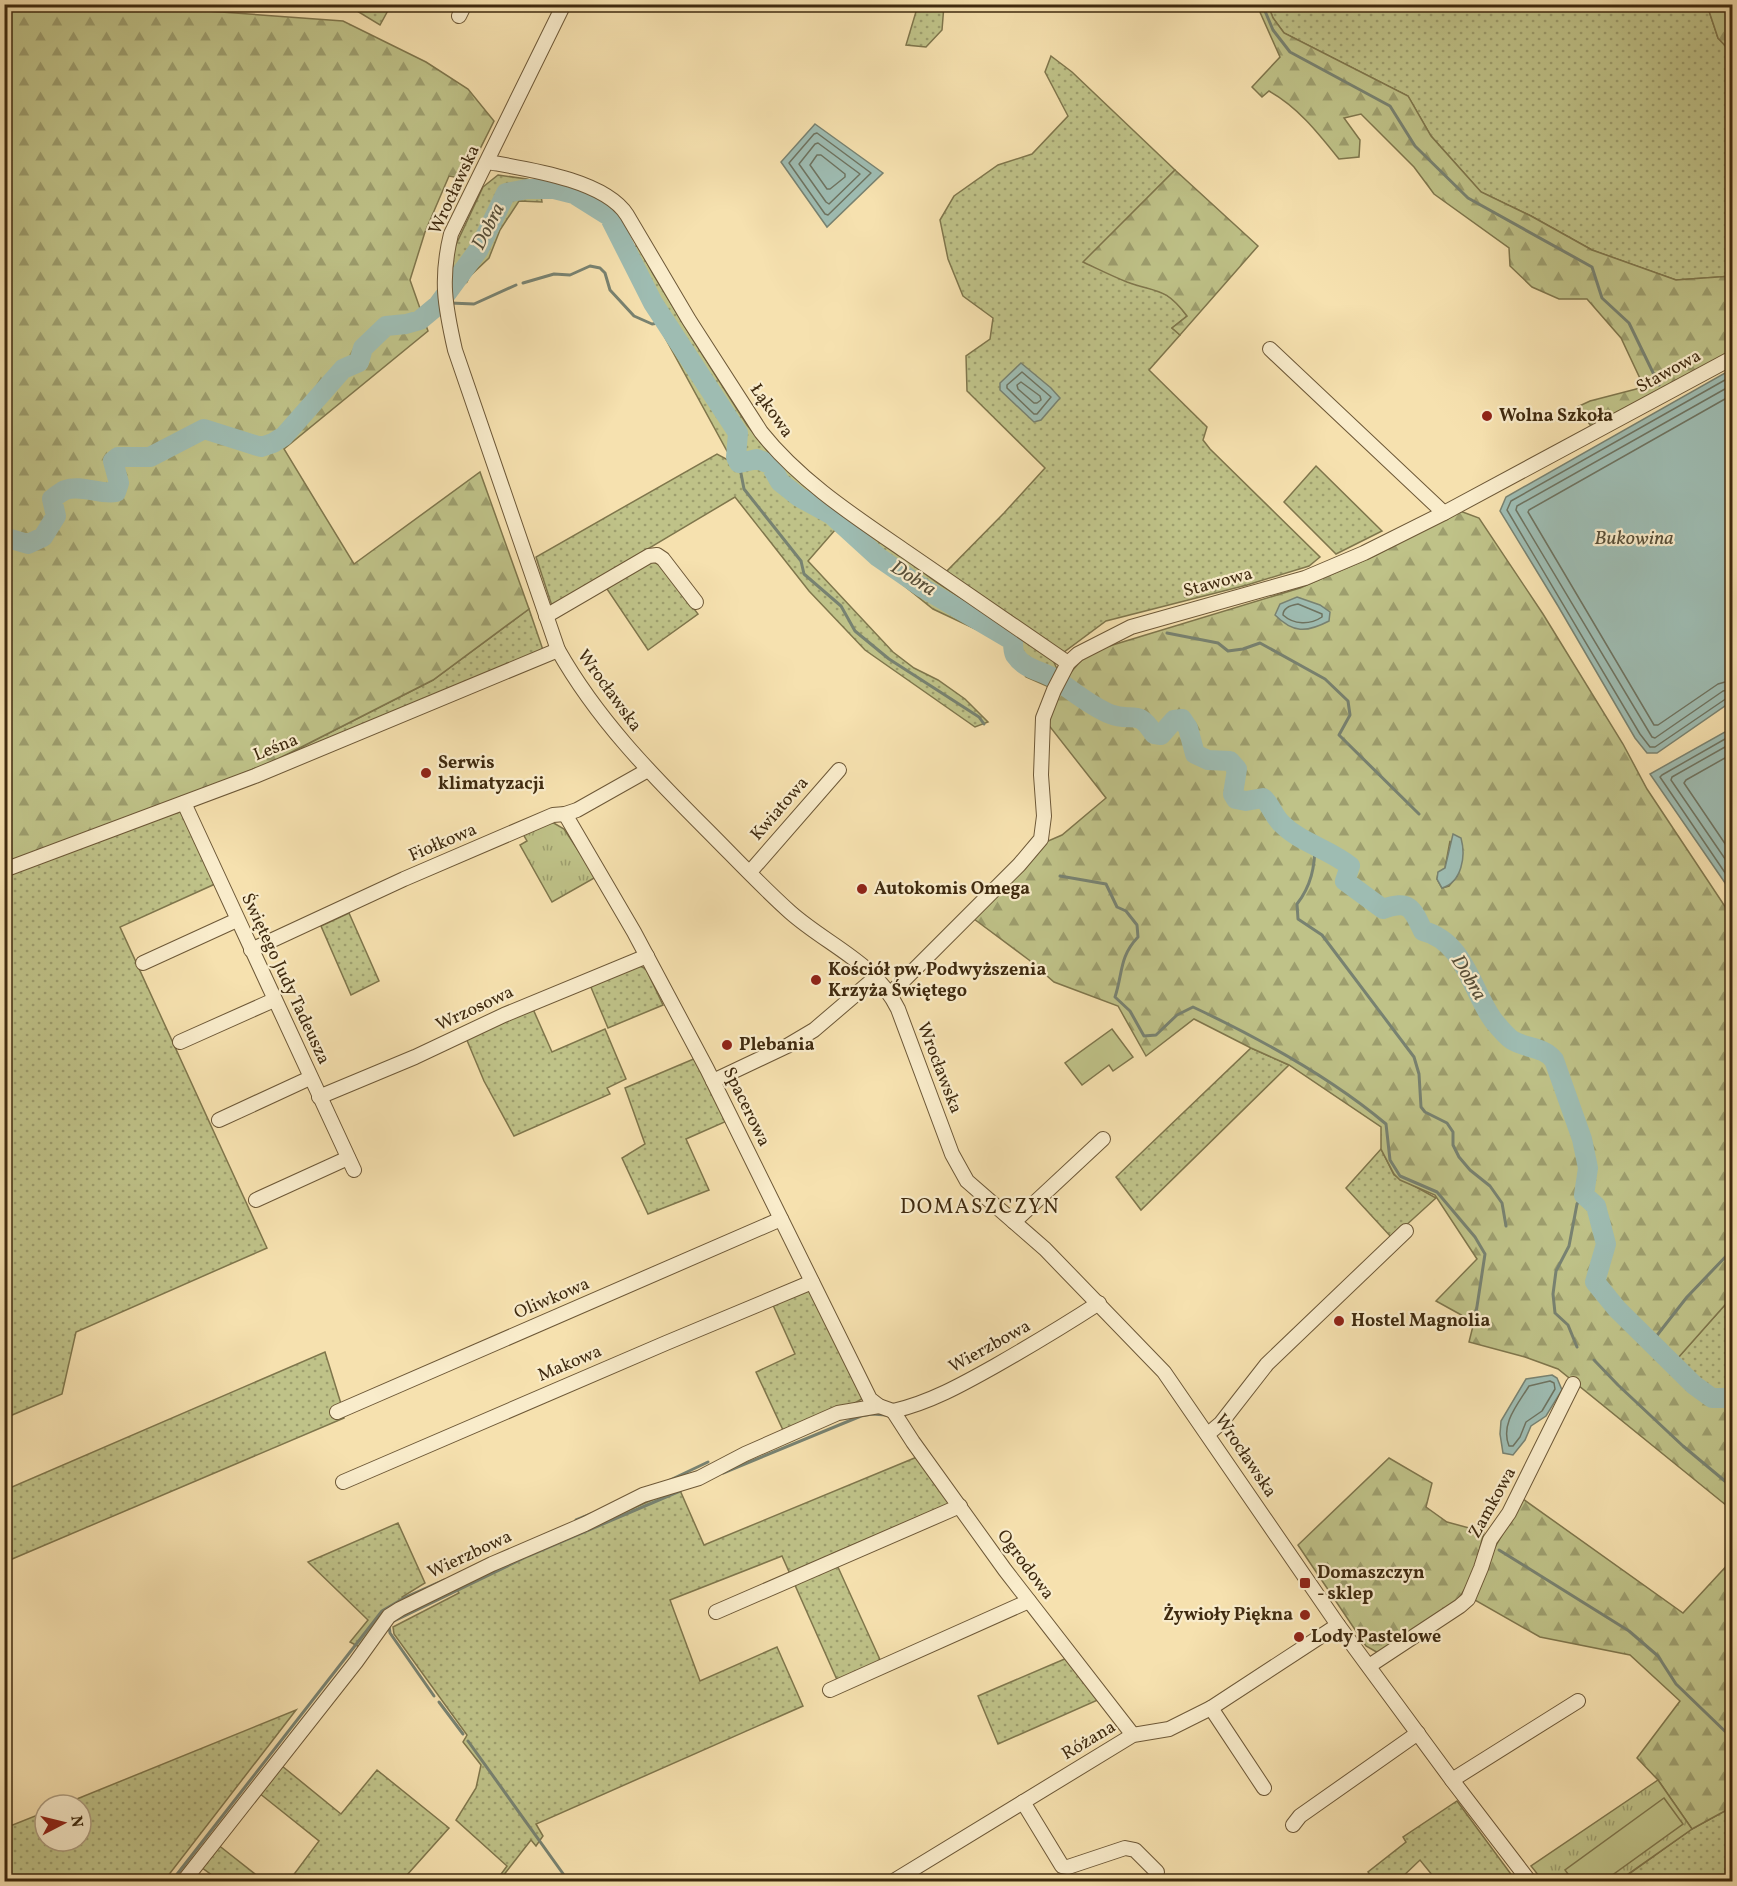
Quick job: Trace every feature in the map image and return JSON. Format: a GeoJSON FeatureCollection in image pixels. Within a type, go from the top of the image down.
{"type":"FeatureCollection","features":[{"type":"Feature","properties":{"kind":"street","name":"Wrocławska"},"geometry":{"type":"LineString","coordinates":[[564,4],[451,234],[444,260],[443,279],[447,315],[461,369],[558,650],[574,679],[597,711],[648,770],[793,915],[866,968],[890,994],[898,1009],[952,1154],[968,1181],[1098,1303],[1164,1372],[1338,1625],[1530,1881]]}},
{"type":"Feature","properties":{"kind":"street","name":"Łąkowa"},"geometry":{"type":"LineString","coordinates":[[488,162],[547,173],[585,186],[614,200],[624,209],[689,320],[760,432],[774,448],[813,485],[1068,663]]}},
{"type":"Feature","properties":{"kind":"street"},"geometry":{"type":"LineString","coordinates":[[1270,349],[1444,513]]}},
{"type":"Feature","properties":{"kind":"street","name":"Stawowa"},"geometry":{"type":"LineString","coordinates":[[890,994],[1019,865],[1041,839],[1044,816],[1041,775],[1043,718],[1068,663],[1078,654],[1131,627],[1305,578],[1364,553],[1444,513],[1732,358]]}},
{"type":"Feature","properties":{"kind":"street"},"geometry":{"type":"LineString","coordinates":[[546,616],[649,556],[657,555],[663,559],[696,602]]}},
{"type":"Feature","properties":{"kind":"street","name":"Leśna"},"geometry":{"type":"LineString","coordinates":[[4,870],[266,771],[558,650]]}},
{"type":"Feature","properties":{"kind":"street","name":"Fiołkowa"},"geometry":{"type":"LineString","coordinates":[[251,950],[440,863],[553,815],[565,814],[594,802],[648,770]]}},
{"type":"Feature","properties":{"kind":"street","name":"Kwiatowa"},"geometry":{"type":"LineString","coordinates":[[750,872],[839,770]]}},
{"type":"Feature","properties":{"kind":"street","name":"Świętego Judy Tadeusza"},"geometry":{"type":"LineString","coordinates":[[184,803],[351,1164],[256,1200]]}},
{"type":"Feature","properties":{"kind":"street","name":"Spacerowa"},"geometry":{"type":"LineString","coordinates":[[565,814],[646,956],[713,1081],[870,1399],[879,1406]]}},
{"type":"Feature","properties":{"kind":"street"},"geometry":{"type":"LineString","coordinates":[[144,963],[237,920]]}},
{"type":"Feature","properties":{"kind":"street","name":"Wrzosowa"},"geometry":{"type":"LineString","coordinates":[[319,1097],[414,1057],[504,1015],[646,956]]}},
{"type":"Feature","properties":{"kind":"street"},"geometry":{"type":"LineString","coordinates":[[713,1081],[787,1046],[814,1030],[876,978]]}},
{"type":"Feature","properties":{"kind":"street"},"geometry":{"type":"LineString","coordinates":[[180,1042],[274,1000]]}},
{"type":"Feature","properties":{"kind":"street"},"geometry":{"type":"LineString","coordinates":[[219,1120],[310,1078]]}},
{"type":"Feature","properties":{"kind":"street"},"geometry":{"type":"LineString","coordinates":[[1014,1222],[1103,1139]]}},
{"type":"Feature","properties":{"kind":"street","name":"Oliwkowa"},"geometry":{"type":"LineString","coordinates":[[338,1412],[781,1219]]}},
{"type":"Feature","properties":{"kind":"street"},"geometry":{"type":"LineString","coordinates":[[1208,1434],[1221,1423],[1267,1364],[1406,1231]]}},
{"type":"Feature","properties":{"kind":"street","name":"Makowa"},"geometry":{"type":"LineString","coordinates":[[343,1482],[812,1282]]}},
{"type":"Feature","properties":{"kind":"street","name":"Wierzbowa"},"geometry":{"type":"LineString","coordinates":[[893,1411],[914,1407],[969,1381],[1043,1339],[1098,1303]]}},
{"type":"Feature","properties":{"kind":"street","name":"Zamkowa"},"geometry":{"type":"LineString","coordinates":[[1369,1666],[1460,1606],[1467,1599],[1490,1540],[1509,1513],[1573,1384]]}},
{"type":"Feature","properties":{"kind":"street"},"geometry":{"type":"LineString","coordinates":[[879,1406],[893,1411]]}},
{"type":"Feature","properties":{"kind":"street","name":"Wierzbowa"},"geometry":{"type":"LineString","coordinates":[[183,1881],[356,1662],[389,1616],[492,1564],[585,1524],[643,1495],[699,1478],[745,1454],[838,1413],[879,1406]]}},
{"type":"Feature","properties":{"kind":"street","name":"Ogrodowa"},"geometry":{"type":"LineString","coordinates":[[893,1411],[1029,1601],[1134,1735]]}},
{"type":"Feature","properties":{"kind":"street"},"geometry":{"type":"LineString","coordinates":[[716,1612],[960,1506]]}},
{"type":"Feature","properties":{"kind":"street"},"geometry":{"type":"LineString","coordinates":[[830,1690],[1029,1601]]}},
{"type":"Feature","properties":{"kind":"street","name":"Różana"},"geometry":{"type":"LineString","coordinates":[[892,1881],[1134,1735],[1169,1729],[1211,1708],[1338,1625]]}},
{"type":"Feature","properties":{"kind":"street"},"geometry":{"type":"LineString","coordinates":[[1452,1780],[1578,1701]]}},
{"type":"Feature","properties":{"kind":"street"},"geometry":{"type":"LineString","coordinates":[[1211,1708],[1264,1788]]}},
{"type":"Feature","properties":{"kind":"street"},"geometry":{"type":"LineString","coordinates":[[1293,1826],[1300,1816],[1418,1733]]}},
{"type":"Feature","properties":{"kind":"street"},"geometry":{"type":"LineString","coordinates":[[1023,1802],[1062,1866],[1068,1867],[1125,1848],[1135,1850],[1157,1872]]}},
{"type":"Feature","properties":{"kind":"green space"},"geometry":{"type":"Polygon","coordinates":[[[197,4],[207,11],[343,21],[426,62],[468,89],[494,121],[473,163],[460,178],[449,176],[425,232],[410,280],[428,331],[284,449],[354,564],[480,472],[529,609],[433,680],[274,761],[136,816],[4,864],[4,5],[197,4]]]}},
{"type":"Feature","properties":{"kind":"green space"},"geometry":{"type":"Polygon","coordinates":[[[391,4],[380,25],[347,5],[391,4]]]}},
{"type":"Feature","properties":{"kind":"green space"},"geometry":{"type":"Polygon","coordinates":[[[918,5],[944,5],[942,30],[926,47],[906,45],[918,5]]]}},
{"type":"Feature","properties":{"kind":"green space"},"geometry":{"type":"Polygon","coordinates":[[[1254,5],[1268,5],[1273,18],[1284,33],[1408,96],[1431,136],[1481,192],[1531,216],[1592,250],[1676,280],[1732,276],[1732,352],[1591,426],[1577,407],[1590,401],[1644,387],[1621,338],[1587,299],[1559,299],[1532,287],[1510,266],[1509,248],[1434,194],[1414,167],[1361,114],[1344,118],[1360,140],[1359,157],[1339,159],[1307,122],[1280,97],[1269,91],[1262,97],[1252,87],[1280,57],[1259,10],[1254,5]]]}},
{"type":"Feature","properties":{"kind":"green space"},"geometry":{"type":"Polygon","coordinates":[[[1268,5],[1707,5],[1718,38],[1732,53],[1732,276],[1676,280],[1592,250],[1531,216],[1481,192],[1431,136],[1408,96],[1284,33],[1273,18],[1268,5]]]}},
{"type":"Feature","properties":{"kind":"green space"},"geometry":{"type":"Polygon","coordinates":[[[1707,5],[1732,5],[1732,53],[1718,38],[1707,5]]]}},
{"type":"Feature","properties":{"kind":"green space"},"geometry":{"type":"Polygon","coordinates":[[[1051,56],[1072,72],[1175,170],[1084,262],[1129,282],[1156,289],[1174,299],[1187,316],[1172,328],[1180,335],[1149,370],[1207,427],[1203,440],[1210,449],[1320,557],[1309,566],[1247,585],[1106,621],[1060,655],[998,607],[946,572],[1045,468],[967,391],[966,356],[990,339],[993,318],[963,296],[948,259],[940,220],[954,196],[998,165],[1032,154],[1068,116],[1045,72],[1051,56]]]}},
{"type":"Feature","properties":{"kind":"green space"},"geometry":{"type":"Polygon","coordinates":[[[1175,170],[1258,246],[1180,335],[1172,328],[1187,316],[1167,295],[1127,282],[1083,262],[1175,170]]]}},
{"type":"Feature","properties":{"kind":"green space"},"geometry":{"type":"Polygon","coordinates":[[[498,175],[539,183],[542,202],[519,201],[500,230],[489,258],[469,277],[467,282],[453,292],[453,251],[483,187],[498,175]]]}},
{"type":"Feature","properties":{"kind":"green space"},"geometry":{"type":"Polygon","coordinates":[[[638,246],[690,335],[747,425],[769,453],[804,485],[936,582],[1052,658],[1058,671],[1057,677],[1047,686],[1026,677],[1011,658],[1003,642],[933,609],[835,530],[808,561],[893,652],[914,668],[938,680],[965,699],[988,722],[975,727],[865,650],[809,591],[735,497],[552,606],[536,557],[717,454],[741,467],[727,451],[616,248],[638,246]]]}},
{"type":"Feature","properties":{"kind":"green space"},"geometry":{"type":"Polygon","coordinates":[[[1316,466],[1382,531],[1336,554],[1284,502],[1316,466]]]}},
{"type":"Feature","properties":{"kind":"green space"},"geometry":{"type":"Polygon","coordinates":[[[1460,511],[1479,518],[1543,614],[1623,744],[1647,789],[1732,917],[1732,1297],[1670,1367],[1704,1396],[1732,1401],[1732,1510],[1558,1369],[1525,1357],[1469,1342],[1474,1322],[1436,1301],[1477,1259],[1435,1195],[1400,1180],[1394,1174],[1381,1149],[1381,1127],[1289,1065],[1194,1019],[1146,1056],[1118,1006],[1054,982],[1029,960],[974,919],[1041,844],[1062,835],[1106,798],[1047,723],[1064,683],[1084,658],[1093,651],[1300,588],[1374,556],[1460,511]],[[1450,841],[1445,868],[1438,873],[1437,879],[1442,888],[1449,886],[1457,876],[1450,841]]]}},
{"type":"Feature","properties":{"kind":"green space"},"geometry":{"type":"Polygon","coordinates":[[[652,562],[660,564],[698,614],[648,650],[607,589],[652,562]]]}},
{"type":"Feature","properties":{"kind":"green space"},"geometry":{"type":"Polygon","coordinates":[[[529,609],[543,650],[274,761],[433,680],[529,609]]]}},
{"type":"Feature","properties":{"kind":"green space"},"geometry":{"type":"Polygon","coordinates":[[[178,810],[184,812],[215,884],[120,927],[267,1248],[76,1332],[62,1394],[5,1418],[4,873],[178,810]]]}},
{"type":"Feature","properties":{"kind":"green space"},"geometry":{"type":"Polygon","coordinates":[[[552,822],[564,829],[596,877],[552,902],[520,845],[527,841],[523,834],[552,822]]]}},
{"type":"Feature","properties":{"kind":"green space"},"geometry":{"type":"Polygon","coordinates":[[[349,913],[379,981],[351,995],[321,926],[349,913]]]}},
{"type":"Feature","properties":{"kind":"green space"},"geometry":{"type":"Polygon","coordinates":[[[640,966],[646,969],[663,1005],[608,1028],[590,985],[640,966]]]}},
{"type":"Feature","properties":{"kind":"green space"},"geometry":{"type":"Polygon","coordinates":[[[533,1009],[552,1052],[605,1029],[626,1079],[607,1088],[610,1094],[514,1136],[484,1081],[466,1038],[533,1009]]]}},
{"type":"Feature","properties":{"kind":"green space"},"geometry":{"type":"Polygon","coordinates":[[[1112,1029],[1133,1057],[1113,1071],[1109,1065],[1082,1085],[1065,1063],[1112,1029]]]}},
{"type":"Feature","properties":{"kind":"green space"},"geometry":{"type":"Polygon","coordinates":[[[1251,1048],[1289,1065],[1141,1210],[1116,1177],[1251,1048]]]}},
{"type":"Feature","properties":{"kind":"green space"},"geometry":{"type":"Polygon","coordinates":[[[696,1058],[727,1121],[686,1139],[709,1190],[648,1214],[622,1158],[645,1144],[625,1088],[696,1058]]]}},
{"type":"Feature","properties":{"kind":"green space"},"geometry":{"type":"Polygon","coordinates":[[[1381,1149],[1394,1175],[1436,1198],[1392,1238],[1346,1188],[1381,1149]]]}},
{"type":"Feature","properties":{"kind":"green space"},"geometry":{"type":"Polygon","coordinates":[[[812,1288],[865,1397],[850,1406],[783,1430],[756,1372],[795,1354],[772,1303],[812,1288]]]}},
{"type":"Feature","properties":{"kind":"green space"},"geometry":{"type":"Polygon","coordinates":[[[1732,1297],[1732,1393],[1706,1390],[1674,1362],[1732,1297]]]}},
{"type":"Feature","properties":{"kind":"green space"},"geometry":{"type":"Polygon","coordinates":[[[325,1352],[344,1418],[5,1562],[5,1490],[325,1352]]]}},
{"type":"Feature","properties":{"kind":"green space"},"geometry":{"type":"Polygon","coordinates":[[[917,1457],[951,1503],[832,1554],[882,1664],[838,1682],[782,1556],[670,1600],[700,1681],[777,1647],[803,1706],[536,1824],[543,1836],[536,1846],[531,1840],[499,1881],[496,1881],[507,1866],[456,1820],[476,1788],[481,1765],[463,1742],[467,1735],[394,1634],[393,1627],[459,1593],[455,1587],[679,1488],[704,1545],[917,1457]]]}},
{"type":"Feature","properties":{"kind":"green space"},"geometry":{"type":"Polygon","coordinates":[[[1389,1458],[1432,1483],[1426,1507],[1447,1522],[1484,1532],[1473,1576],[1456,1603],[1380,1654],[1366,1646],[1298,1545],[1389,1458]]]}},
{"type":"Feature","properties":{"kind":"green space"},"geometry":{"type":"Polygon","coordinates":[[[1523,1499],[1683,1613],[1732,1560],[1732,1807],[1692,1829],[1658,1780],[1637,1758],[1680,1701],[1630,1655],[1540,1637],[1473,1599],[1495,1547],[1523,1499]]]}},
{"type":"Feature","properties":{"kind":"green space"},"geometry":{"type":"Polygon","coordinates":[[[398,1523],[425,1583],[402,1597],[404,1602],[363,1649],[350,1642],[368,1620],[308,1562],[398,1523]]]}},
{"type":"Feature","properties":{"kind":"green space"},"geometry":{"type":"Polygon","coordinates":[[[1067,1658],[1100,1699],[998,1744],[978,1696],[1067,1658]]]}},
{"type":"Feature","properties":{"kind":"green space"},"geometry":{"type":"Polygon","coordinates":[[[296,1710],[164,1881],[6,1882],[5,1828],[33,1817],[33,1853],[93,1853],[92,1793],[296,1710]]]}},
{"type":"Feature","properties":{"kind":"green space"},"geometry":{"type":"Polygon","coordinates":[[[282,1766],[341,1814],[377,1770],[449,1828],[407,1875],[414,1881],[289,1881],[319,1841],[259,1793],[282,1766]]]}},
{"type":"Feature","properties":{"kind":"green space"},"geometry":{"type":"Polygon","coordinates":[[[1658,1780],[1692,1829],[1618,1881],[1543,1881],[1531,1866],[1658,1780]]]}},
{"type":"Feature","properties":{"kind":"green space"},"geometry":{"type":"Polygon","coordinates":[[[1664,1798],[1683,1824],[1604,1881],[1573,1881],[1565,1870],[1664,1798]]]}},
{"type":"Feature","properties":{"kind":"green space"},"geometry":{"type":"Polygon","coordinates":[[[1457,1801],[1516,1881],[1437,1881],[1420,1860],[1398,1881],[1374,1881],[1368,1872],[1406,1842],[1403,1837],[1457,1801]]]}},
{"type":"Feature","properties":{"kind":"green space"},"geometry":{"type":"Polygon","coordinates":[[[1732,1807],[1732,1881],[1618,1882],[1692,1829],[1732,1807]]]}},
{"type":"Feature","properties":{"kind":"green space"},"geometry":{"type":"Polygon","coordinates":[[[217,1844],[264,1881],[220,1881],[201,1867],[217,1844]]]}},
{"type":"Feature","properties":{"kind":"water"},"geometry":{"type":"Polygon","coordinates":[[[815,124],[883,173],[827,227],[781,162],[815,124]]]}},
{"type":"Feature","properties":{"kind":"water"},"geometry":{"type":"Polygon","coordinates":[[[1021,363],[1060,398],[1041,420],[1034,422],[1000,390],[1000,383],[1021,363]]]}},
{"type":"Feature","properties":{"kind":"water","name":"Bukowina"},"geometry":{"type":"Polygon","coordinates":[[[1732,369],[1732,701],[1657,753],[1647,753],[1635,738],[1500,511],[1506,497],[1732,369]]]}},
{"type":"Feature","properties":{"kind":"water"},"geometry":{"type":"Polygon","coordinates":[[[1297,597],[1320,605],[1330,612],[1329,621],[1313,628],[1300,629],[1288,625],[1275,615],[1280,604],[1297,597]]]}},
{"type":"Feature","properties":{"kind":"water"},"geometry":{"type":"Polygon","coordinates":[[[1732,728],[1732,893],[1650,774],[1732,728]]]}},
{"type":"Feature","properties":{"kind":"water"},"geometry":{"type":"Polygon","coordinates":[[[1453,834],[1461,838],[1463,853],[1461,867],[1454,880],[1442,888],[1437,879],[1438,872],[1445,868],[1453,834]]]}},
{"type":"Feature","properties":{"kind":"water"},"geometry":{"type":"Polygon","coordinates":[[[1552,1375],[1557,1378],[1562,1390],[1546,1416],[1531,1426],[1525,1440],[1513,1455],[1503,1453],[1500,1434],[1501,1421],[1526,1379],[1552,1375]]]}},
{"type":"Feature","properties":{"kind":"waterway"},"geometry":{"type":"LineString","coordinates":[[1262,4],[1273,30],[1290,52],[1390,106],[1415,146],[1468,198],[1592,267],[1602,298],[1629,323],[1659,385]]}},
{"type":"Feature","properties":{"kind":"waterway","name":"Dobra"},"geometry":{"type":"LineString","coordinates":[[4,537],[28,544],[43,537],[56,516],[52,499],[65,490],[77,488],[116,492],[119,483],[113,461],[118,457],[150,457],[204,429],[261,447],[273,443],[284,436],[343,369],[359,362],[363,348],[386,326],[420,320],[438,305],[479,249],[506,193],[527,189],[554,189],[574,194],[609,216],[653,303],[738,433],[736,457],[739,463],[757,459],[770,464],[780,482],[799,497],[832,515],[878,557],[923,588],[1013,641],[1015,655],[1024,664],[1050,676],[1096,707],[1110,714],[1138,718],[1154,734],[1161,735],[1174,720],[1182,719],[1188,728],[1195,754],[1208,760],[1230,761],[1237,769],[1233,794],[1236,799],[1246,801],[1263,798],[1279,821],[1290,831],[1350,866],[1345,881],[1383,909],[1399,905],[1409,908],[1416,916],[1423,931],[1437,936],[1448,945],[1457,955],[1485,1008],[1502,1031],[1512,1040],[1545,1052],[1554,1060],[1582,1139],[1588,1168],[1584,1195],[1596,1206],[1606,1244],[1595,1282],[1617,1309],[1694,1385],[1712,1398],[1732,1398]]}},
{"type":"Feature","properties":{"kind":"waterway"},"geometry":{"type":"LineString","coordinates":[[523,283],[554,274],[570,275],[590,266],[600,268],[605,273],[610,290],[634,316],[652,324],[665,322]]}},
{"type":"Feature","properties":{"kind":"waterway"},"geometry":{"type":"LineString","coordinates":[[450,303],[474,304],[516,285]]}},
{"type":"Feature","properties":{"kind":"waterway"},"geometry":{"type":"LineString","coordinates":[[739,463],[744,489],[801,561],[804,574],[841,606],[855,631],[889,659],[979,717],[984,724]]}},
{"type":"Feature","properties":{"kind":"waterway"},"geometry":{"type":"LineString","coordinates":[[1167,633],[1218,643],[1228,651],[1260,643],[1325,679],[1348,701],[1350,715],[1339,735],[1419,814]]}},
{"type":"Feature","properties":{"kind":"waterway"},"geometry":{"type":"LineString","coordinates":[[1315,844],[1311,876],[1297,904],[1298,919],[1322,935],[1414,1057],[1419,1074],[1421,1107],[1425,1112],[1447,1123],[1453,1132],[1453,1145],[1459,1157],[1470,1170],[1490,1186],[1502,1203],[1506,1226]]}},
{"type":"Feature","properties":{"kind":"waterway"},"geometry":{"type":"LineString","coordinates":[[1060,876],[1106,884],[1117,907],[1126,911],[1137,925],[1138,937],[1124,958],[1115,997],[1130,1011],[1144,1036],[1156,1035],[1177,1015],[1193,1007],[1244,1032],[1318,1074],[1386,1124],[1390,1160],[1400,1176],[1437,1192],[1475,1237],[1485,1254],[1476,1313]]}},
{"type":"Feature","properties":{"kind":"waterway"},"geometry":{"type":"LineString","coordinates":[[1577,1347],[1568,1325],[1555,1313],[1553,1294],[1556,1271],[1569,1246],[1577,1204],[1584,1195]]}},
{"type":"Feature","properties":{"kind":"waterway"},"geometry":{"type":"LineString","coordinates":[[1651,1343],[1687,1297],[1732,1250]]}},
{"type":"Feature","properties":{"kind":"waterway"},"geometry":{"type":"LineString","coordinates":[[1594,1360],[1683,1446],[1732,1487]]}},
{"type":"Feature","properties":{"kind":"waterway"},"geometry":{"type":"LineString","coordinates":[[723,1473],[861,1416],[886,1415]]}},
{"type":"Feature","properties":{"kind":"waterway"},"geometry":{"type":"LineString","coordinates":[[668,1481],[708,1462]]}},
{"type":"Feature","properties":{"kind":"waterway"},"geometry":{"type":"LineString","coordinates":[[394,1621],[528,1556],[680,1491]]}},
{"type":"Feature","properties":{"kind":"waterway"},"geometry":{"type":"LineString","coordinates":[[576,1520],[591,1514]]}},
{"type":"Feature","properties":{"kind":"waterway"},"geometry":{"type":"LineString","coordinates":[[1499,1550],[1629,1631],[1658,1656],[1676,1684],[1732,1738]]}},
{"type":"Feature","properties":{"kind":"waterway"},"geometry":{"type":"LineString","coordinates":[[171,1882],[382,1611],[444,1580]]}},
{"type":"Feature","properties":{"kind":"waterway"},"geometry":{"type":"LineString","coordinates":[[389,1626],[390,1633],[434,1696]]}},
{"type":"Feature","properties":{"kind":"waterway"},"geometry":{"type":"LineString","coordinates":[[439,1702],[463,1734]]}},
{"type":"Feature","properties":{"kind":"waterway"},"geometry":{"type":"LineString","coordinates":[[468,1741],[569,1882]]}},
{"type":"Feature","properties":{"kind":"place","name":"Wolna Szkoła"},"geometry":{"type":"Point","coordinates":[1487,416]}},
{"type":"Feature","properties":{"kind":"place","name":"Serwis klimatyzacji"},"geometry":{"type":"Point","coordinates":[426,773]}},
{"type":"Feature","properties":{"kind":"place","name":"Autokomis Omega"},"geometry":{"type":"Point","coordinates":[862,889]}},
{"type":"Feature","properties":{"kind":"place","name":"Kościół pw. Podwyższenia Krzyża Świętego"},"geometry":{"type":"Point","coordinates":[816,980]}},
{"type":"Feature","properties":{"kind":"place","name":"Plebania"},"geometry":{"type":"Point","coordinates":[727,1045]}},
{"type":"Feature","properties":{"kind":"place","name":"Hostel Magnolia"},"geometry":{"type":"Point","coordinates":[1339,1321]}},
{"type":"Feature","properties":{"kind":"place","name":"Domaszczyn - sklep"},"geometry":{"type":"Point","coordinates":[1305,1583]}},
{"type":"Feature","properties":{"kind":"place","name":"Żywioły Piękna"},"geometry":{"type":"Point","coordinates":[1305,1615]}},
{"type":"Feature","properties":{"kind":"place","name":"Lody Pastelowe"},"geometry":{"type":"Point","coordinates":[1299,1637]}},
{"type":"Feature","properties":{"kind":"district","name":"DOMASZCZYN"},"geometry":{"type":"Point","coordinates":[980,1207]}}]}
